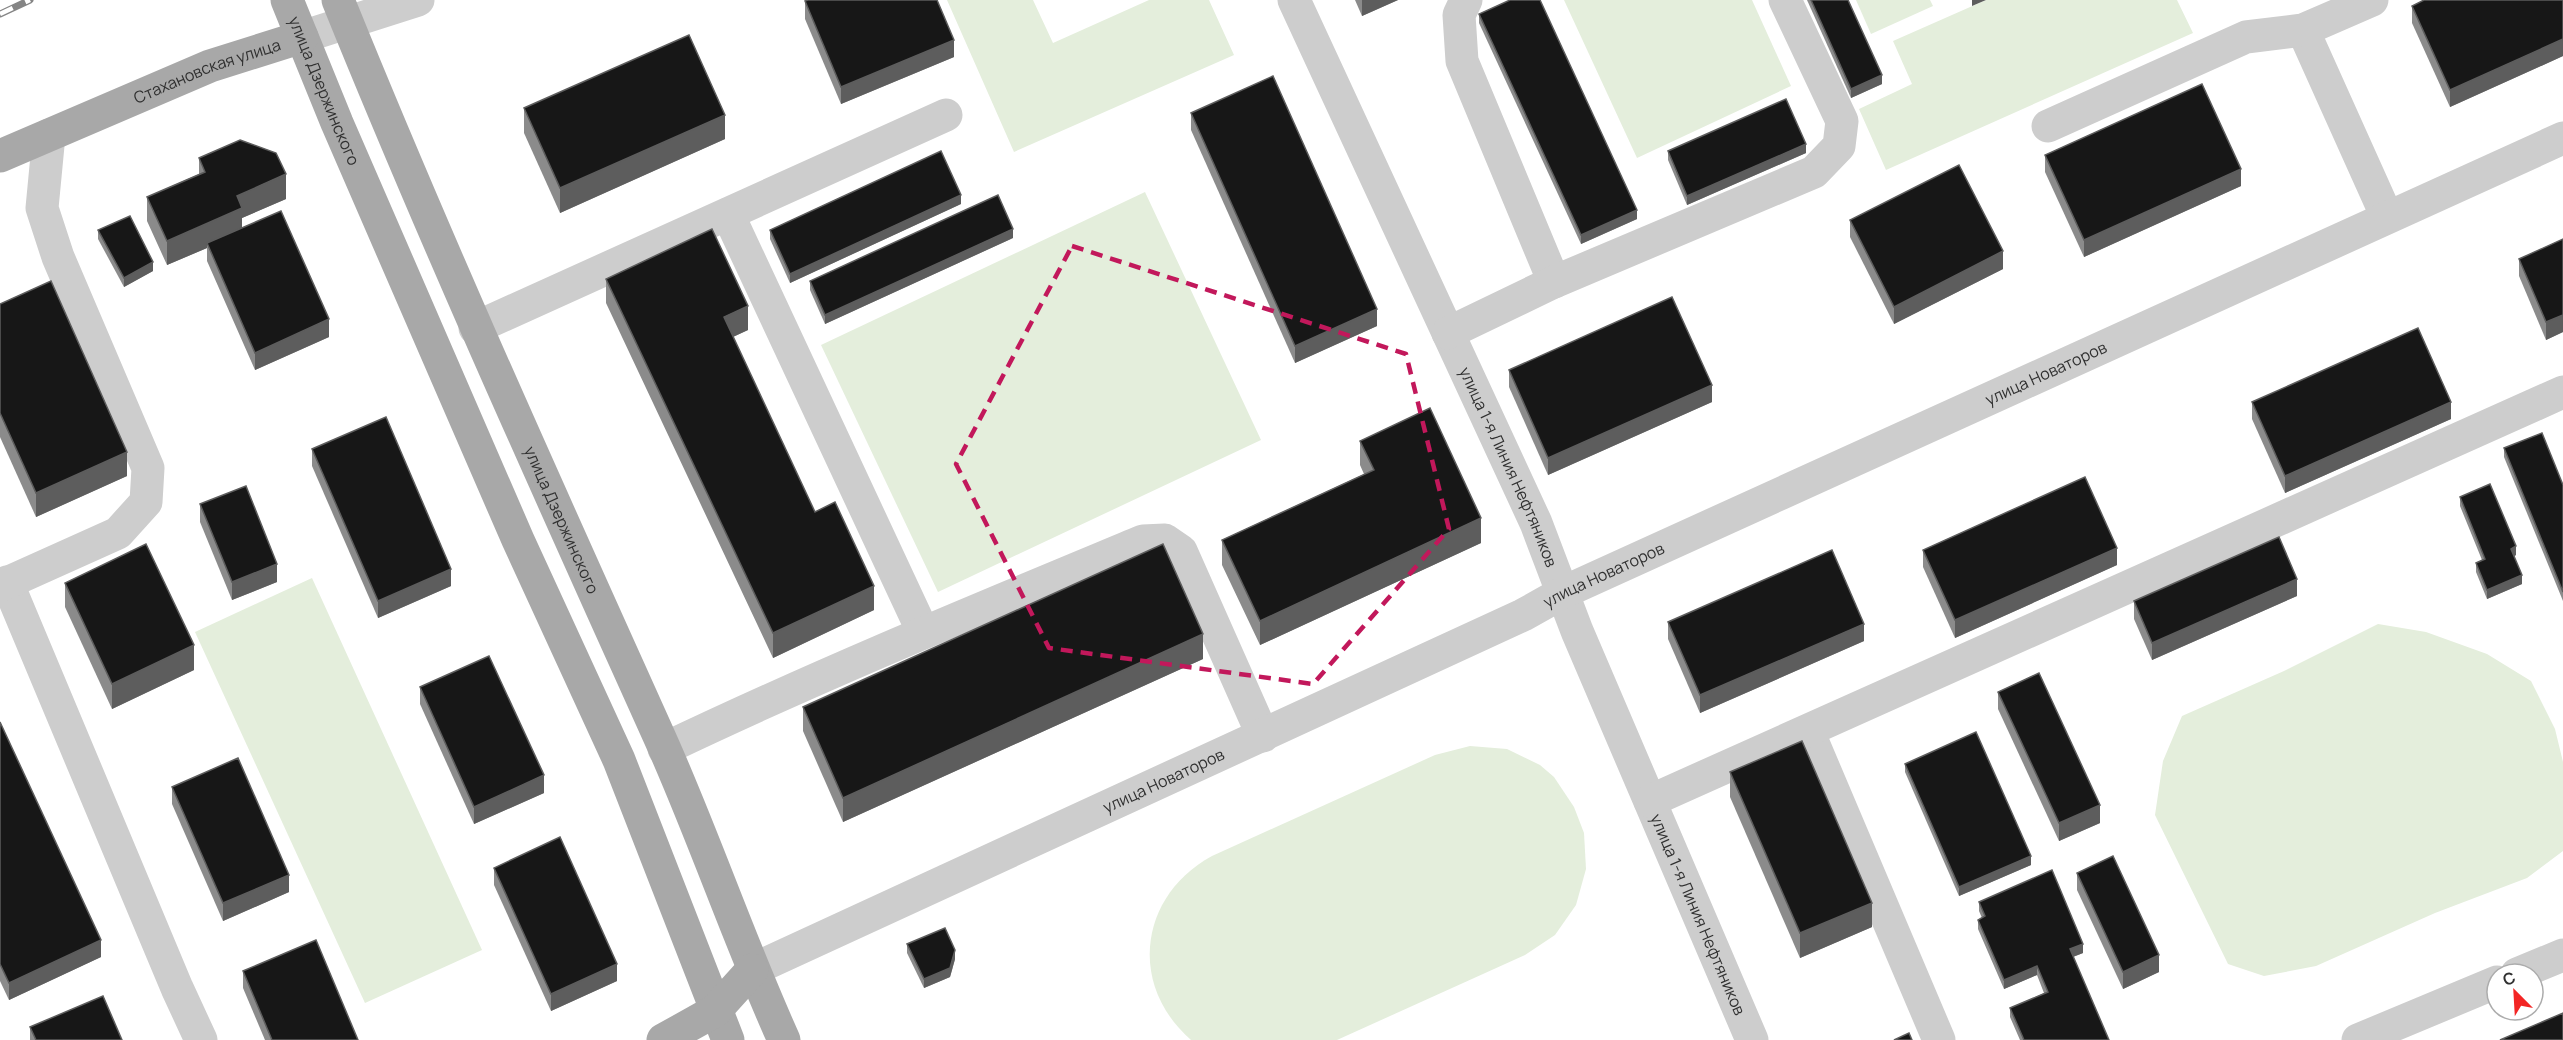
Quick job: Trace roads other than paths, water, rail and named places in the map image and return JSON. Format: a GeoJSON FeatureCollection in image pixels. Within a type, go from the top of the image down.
{"type":"FeatureCollection","features":[{"type":"Feature","properties":{"kind":"main road","name":"улица Дзержинского"},"geometry":{"type":"LineString","coordinates":[[287,0],[337,123],[504,507],[619,760],[728,1040]]}},
{"type":"Feature","properties":{"kind":"main road","name":"улица Дзержинского"},"geometry":{"type":"LineString","coordinates":[[343,11],[475,328],[664,749],[752,970],[784,1040]]}},
{"type":"Feature","properties":{"kind":"main road","name":"Стахановская улица"},"geometry":{"type":"LineString","coordinates":[[0,156],[210,66],[302,37]]}},
{"type":"Feature","properties":{"kind":"main road","name":"улица Новаторов"},"geometry":{"type":"LineString","coordinates":[[663,1040],[715,1011],[752,970]]}},
{"type":"Feature","properties":{"kind":"street","name":"Стахановская улица"},"geometry":{"type":"LineString","coordinates":[[302,37],[343,11],[418,0]]}},
{"type":"Feature","properties":{"kind":"street","name":"улица 1-я Линия Нефтяников"},"geometry":{"type":"LineString","coordinates":[[1294,0],[1536,523],[1577,631],[1752,1040]]}},
{"type":"Feature","properties":{"kind":"street"},"geometry":{"type":"LineString","coordinates":[[1466,0],[1459,15],[1462,61],[1554,282]]}},
{"type":"Feature","properties":{"kind":"street"},"geometry":{"type":"LineString","coordinates":[[1448,333],[1554,282],[1814,172],[1839,146],[1842,121],[1785,0]]}},
{"type":"Feature","properties":{"kind":"street"},"geometry":{"type":"LineString","coordinates":[[2048,126],[2246,37],[2303,30],[2372,0]]}},
{"type":"Feature","properties":{"kind":"street"},"geometry":{"type":"LineString","coordinates":[[2303,30],[2387,217]]}},
{"type":"Feature","properties":{"kind":"street"},"geometry":{"type":"LineString","coordinates":[[475,328],[946,116]]}},
{"type":"Feature","properties":{"kind":"street"},"geometry":{"type":"LineString","coordinates":[[49,135],[42,208],[58,257],[148,468],[146,502],[118,533],[4,584],[201,1040]]}},
{"type":"Feature","properties":{"kind":"street","name":"улица Новаторов"},"geometry":{"type":"LineString","coordinates":[[752,970],[1523,615],[1564,592],[2563,138]]}},
{"type":"Feature","properties":{"kind":"street"},"geometry":{"type":"LineString","coordinates":[[728,214],[923,632]]}},
{"type":"Feature","properties":{"kind":"street"},"geometry":{"type":"LineString","coordinates":[[1650,801],[2563,392]]}},
{"type":"Feature","properties":{"kind":"street"},"geometry":{"type":"LineString","coordinates":[[664,749],[754,706],[923,632],[1143,541],[1166,540],[1180,552],[1263,736]]}},
{"type":"Feature","properties":{"kind":"street"},"geometry":{"type":"LineString","coordinates":[[1808,731],[1939,1040]]}},
{"type":"Feature","properties":{"kind":"street"},"geometry":{"type":"LineString","coordinates":[[2545,962],[2563,955]]}},
{"type":"Feature","properties":{"kind":"street"},"geometry":{"type":"LineString","coordinates":[[2378,1036],[2485,987]]}},
{"type":"Feature","properties":{"kind":"railway"},"geometry":{"type":"LineString","coordinates":[[0,14],[30,0]]}}]}
